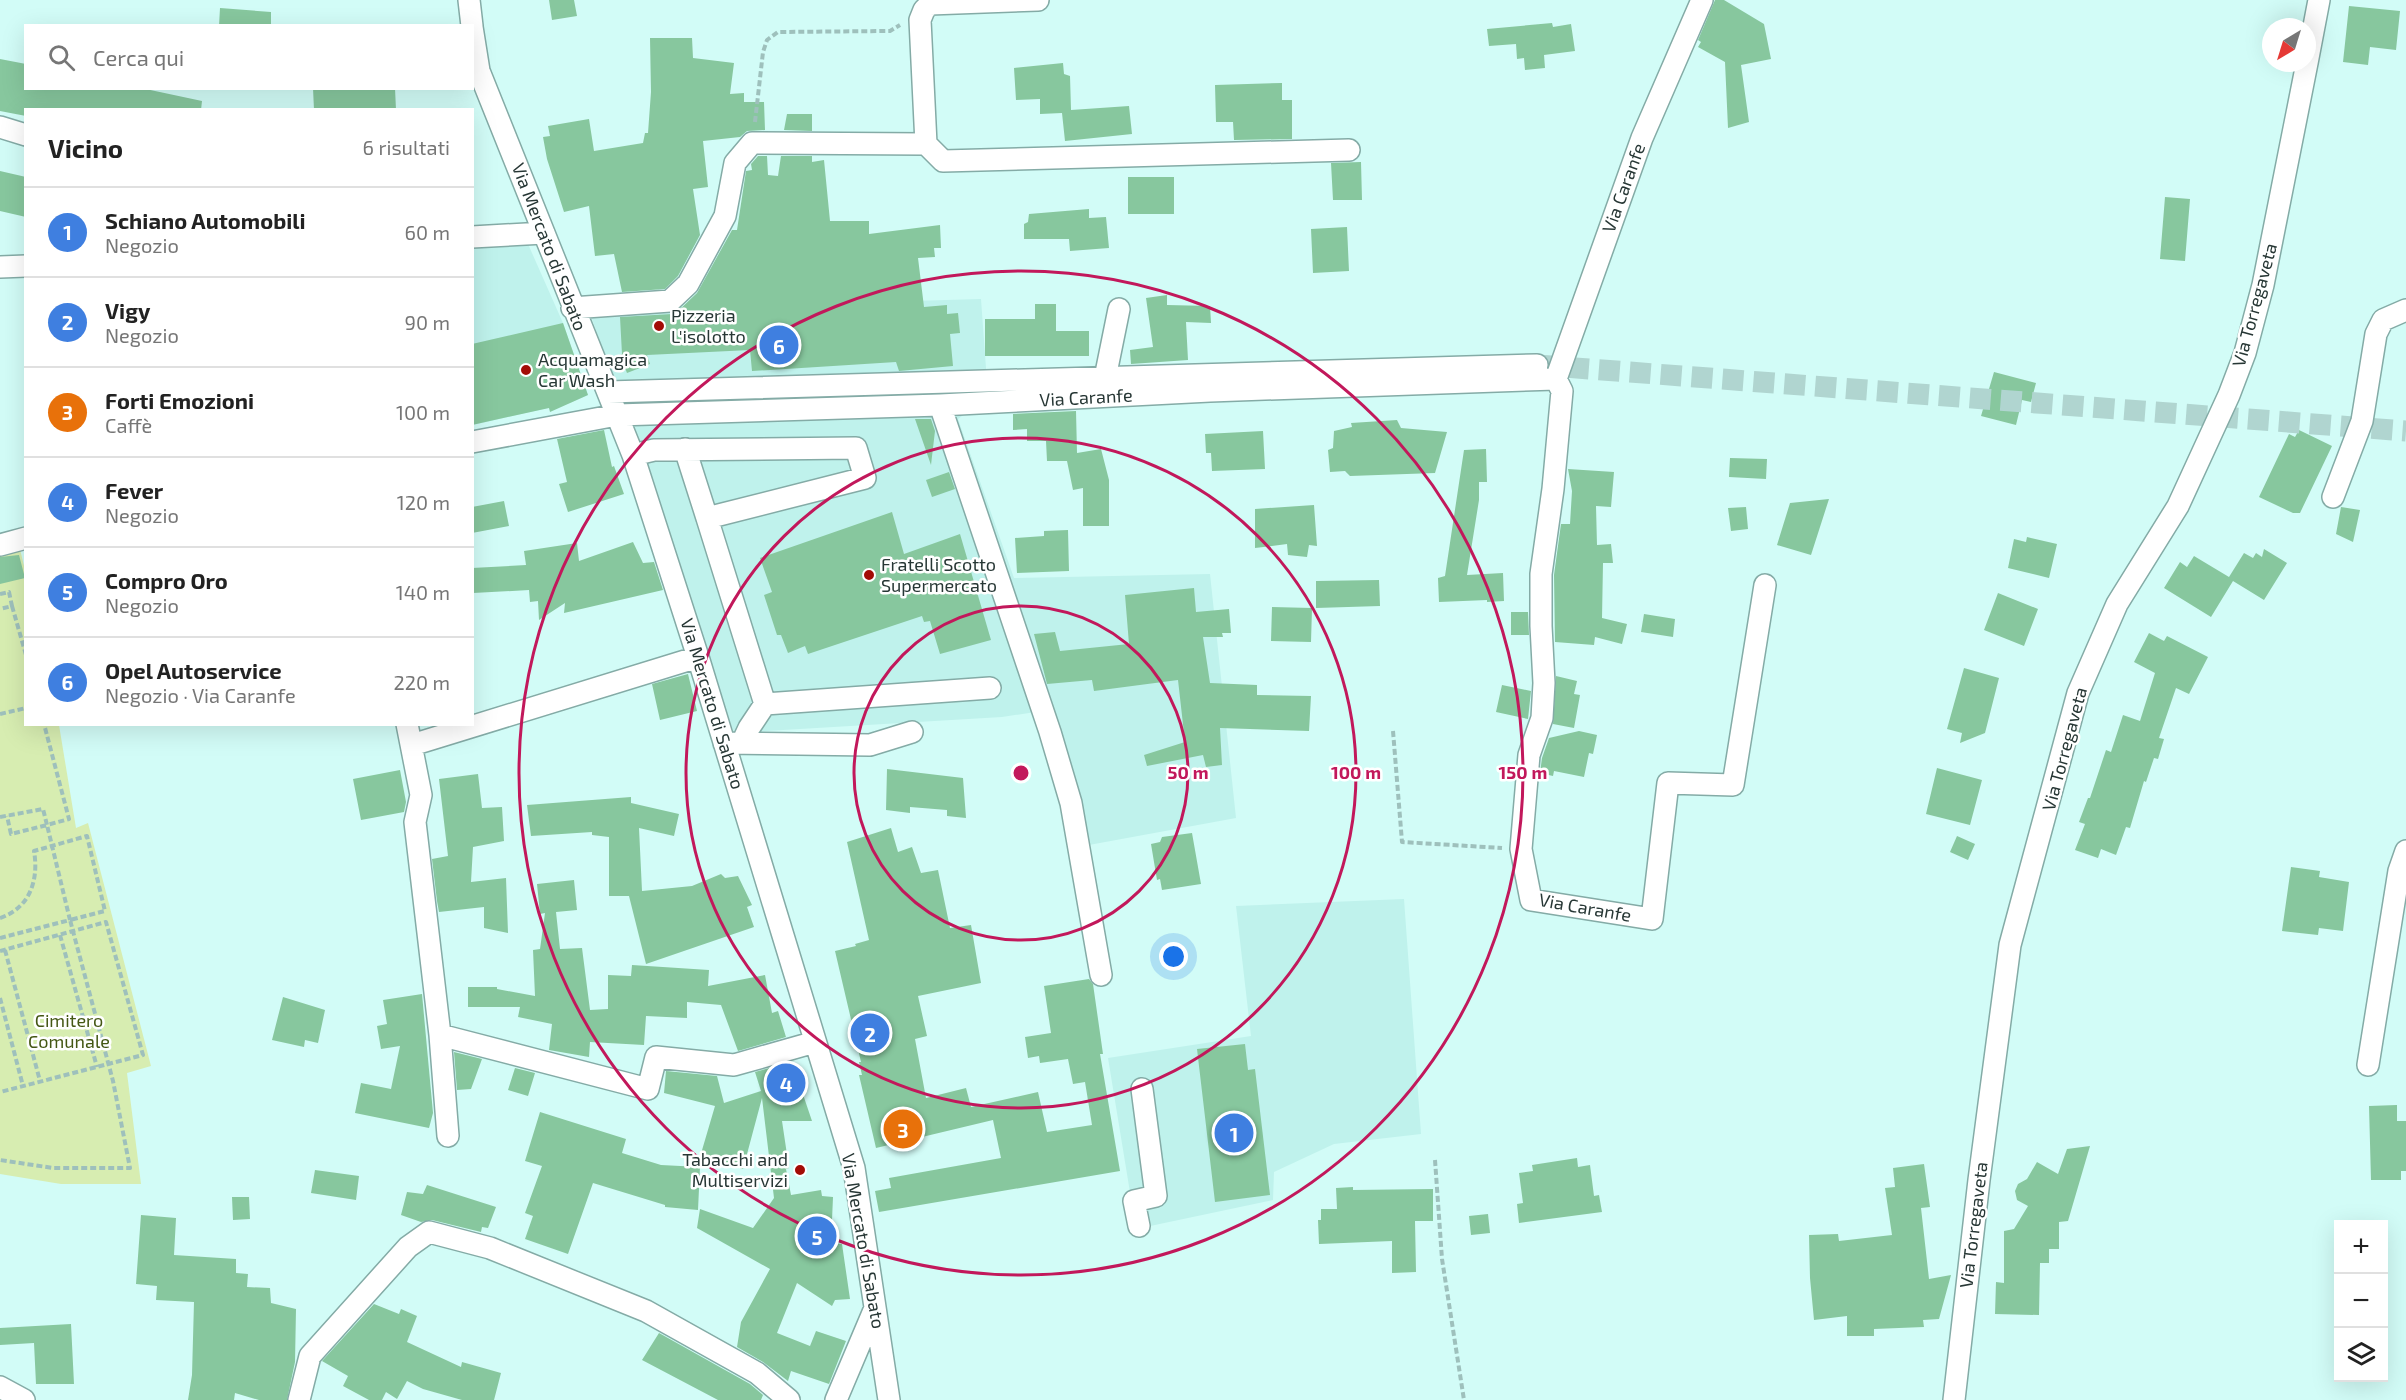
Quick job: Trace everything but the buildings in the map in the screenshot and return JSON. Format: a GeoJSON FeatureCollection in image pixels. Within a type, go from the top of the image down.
{"type":"FeatureCollection","features":[{"type":"Feature","properties":{"kind":"street","name":"Via Mercato di Sabato"},"geometry":{"type":"LineString","coordinates":[[469,0],[472,24]]}},
{"type":"Feature","properties":{"kind":"street"},"geometry":{"type":"LineString","coordinates":[[1038,0],[930,4],[924,10],[920,20],[926,144],[943,161],[1349,150]]}},
{"type":"Feature","properties":{"kind":"street","name":"Via Caranfe"},"geometry":{"type":"LineString","coordinates":[[1702,0],[1642,138],[1556,379],[1562,391],[1553,489],[1541,574],[1541,626],[1545,683],[1542,718],[1529,755],[1521,849],[1531,900],[1652,919],[1668,783],[1733,785],[1765,585]]}},
{"type":"Feature","properties":{"kind":"street","name":"Via Torregaveta"},"geometry":{"type":"LineString","coordinates":[[2316,18],[2319,0]]}},
{"type":"Feature","properties":{"kind":"street","name":"Via Mercato di Sabato"},"geometry":{"type":"LineString","coordinates":[[474,39],[479,71],[572,309],[633,455],[698,657],[733,743],[815,1042],[854,1168],[889,1400]]}},
{"type":"Feature","properties":{"kind":"street","name":"Via Torregaveta"},"geometry":{"type":"LineString","coordinates":[[1954,1400],[1979,1180],[2010,945],[2078,693],[2117,604],[2178,506],[2229,395],[2245,353],[2263,285],[2305,72]]}},
{"type":"Feature","properties":{"kind":"street"},"geometry":{"type":"LineString","coordinates":[[0,127],[24,134]]}},
{"type":"Feature","properties":{"kind":"street"},"geometry":{"type":"LineString","coordinates":[[572,309],[670,301],[688,284],[725,216],[735,163],[752,143],[926,144]]}},
{"type":"Feature","properties":{"kind":"street"},"geometry":{"type":"LineString","coordinates":[[474,237],[544,233]]}},
{"type":"Feature","properties":{"kind":"street"},"geometry":{"type":"LineString","coordinates":[[0,267],[24,266]]}},
{"type":"Feature","properties":{"kind":"street"},"geometry":{"type":"LineString","coordinates":[[1106,378],[1119,309]]}},
{"type":"Feature","properties":{"kind":"street"},"geometry":{"type":"LineString","coordinates":[[2333,497],[2362,421],[2376,334],[2383,320],[2406,310]]}},
{"type":"Feature","properties":{"kind":"street"},"geometry":{"type":"LineString","coordinates":[[608,392],[1537,364]]}},
{"type":"Feature","properties":{"kind":"street","name":"Via Caranfe"},"geometry":{"type":"LineString","coordinates":[[474,442],[617,415],[940,405],[1210,391],[1556,379]]}},
{"type":"Feature","properties":{"kind":"street"},"geometry":{"type":"LineString","coordinates":[[940,405],[1050,732],[1071,803],[1101,975]]}},
{"type":"Feature","properties":{"kind":"street"},"geometry":{"type":"LineString","coordinates":[[633,455],[654,450],[855,448],[865,478],[707,518]]}},
{"type":"Feature","properties":{"kind":"street"},"geometry":{"type":"LineString","coordinates":[[686,449],[765,704]]}},
{"type":"Feature","properties":{"kind":"street"},"geometry":{"type":"LineString","coordinates":[[0,545],[24,539]]}},
{"type":"Feature","properties":{"kind":"street"},"geometry":{"type":"LineString","coordinates":[[474,726],[698,657]]}},
{"type":"Feature","properties":{"kind":"street"},"geometry":{"type":"LineString","coordinates":[[765,704],[990,688]]}},
{"type":"Feature","properties":{"kind":"street"},"geometry":{"type":"LineString","coordinates":[[733,743],[748,728],[765,704]]}},
{"type":"Feature","properties":{"kind":"street"},"geometry":{"type":"LineString","coordinates":[[407,726],[421,795],[415,822],[440,1035],[448,1136]]}},
{"type":"Feature","properties":{"kind":"street"},"geometry":{"type":"LineString","coordinates":[[412,745],[474,726]]}},
{"type":"Feature","properties":{"kind":"street"},"geometry":{"type":"LineString","coordinates":[[733,743],[870,745],[912,732]]}},
{"type":"Feature","properties":{"kind":"street"},"geometry":{"type":"LineString","coordinates":[[2368,1065],[2399,872],[2406,851]]}},
{"type":"Feature","properties":{"kind":"street"},"geometry":{"type":"LineString","coordinates":[[440,1035],[648,1089],[656,1057],[734,1065],[815,1042]]}},
{"type":"Feature","properties":{"kind":"street"},"geometry":{"type":"LineString","coordinates":[[1139,1226],[1134,1201],[1156,1196],[1142,1089]]}},
{"type":"Feature","properties":{"kind":"street"},"geometry":{"type":"LineString","coordinates":[[299,1400],[310,1356],[408,1247],[429,1232],[490,1248],[646,1311],[757,1373],[789,1400]]}},
{"type":"Feature","properties":{"kind":"street"},"geometry":{"type":"LineString","coordinates":[[836,1400],[875,1308]]}},
{"type":"Feature","properties":{"kind":"street"},"geometry":{"type":"LineString","coordinates":[[0,1387],[24,1400]]}},
{"type":"Feature","properties":{"kind":"path"},"geometry":{"type":"LineString","coordinates":[[752,143],[763,52],[767,40],[778,32],[890,31],[900,25],[904,19]]}},
{"type":"Feature","properties":{"kind":"path"},"geometry":{"type":"LineString","coordinates":[[0,594],[9,592],[24,648]]}},
{"type":"Feature","properties":{"kind":"path"},"geometry":{"type":"LineString","coordinates":[[0,609],[12,606]]}},
{"type":"Feature","properties":{"kind":"path"},"geometry":{"type":"LineString","coordinates":[[0,714],[24,708]]}},
{"type":"Feature","properties":{"kind":"path"},"geometry":{"type":"LineString","coordinates":[[7,816],[11,834],[69,819],[45,726]]}},
{"type":"Feature","properties":{"kind":"path"},"geometry":{"type":"LineString","coordinates":[[1393,731],[1402,842],[1521,849]]}},
{"type":"Feature","properties":{"kind":"path"},"geometry":{"type":"LineString","coordinates":[[0,817],[43,809],[109,1064],[130,1168],[53,1168],[0,1160]]}},
{"type":"Feature","properties":{"kind":"path"},"geometry":{"type":"LineString","coordinates":[[0,918],[22,906],[31,891],[36,878],[34,851],[87,836],[105,911],[0,938]]}},
{"type":"Feature","properties":{"kind":"path"},"geometry":{"type":"LineString","coordinates":[[0,1092],[40,1082],[143,1055],[106,922],[3,950],[40,1082]]}},
{"type":"Feature","properties":{"kind":"path"},"geometry":{"type":"LineString","coordinates":[[60,934],[97,1067]]}},
{"type":"Feature","properties":{"kind":"path"},"geometry":{"type":"LineString","coordinates":[[0,998],[23,1086]]}},
{"type":"Feature","properties":{"kind":"path"},"geometry":{"type":"LineString","coordinates":[[1435,1160],[1442,1259],[1464,1400]]}},
{"type":"Feature","properties":{"kind":"shaded area"},"geometry":{"type":"Polygon","coordinates":[[[528,244],[563,323],[588,395],[570,403],[474,425],[474,248],[528,244]]]}},
{"type":"Feature","properties":{"kind":"shaded area"},"geometry":{"type":"Polygon","coordinates":[[[981,299],[988,396],[958,419],[1014,578],[1210,574],[1236,818],[1078,847],[1042,711],[1002,717],[734,733],[589,310],[981,299]]]}},
{"type":"Feature","properties":{"kind":"shaded area"},"geometry":{"type":"Polygon","coordinates":[[[1404,899],[1421,1134],[1334,1144],[1274,1172],[1273,1200],[1136,1229],[1108,1058],[1251,1036],[1236,906],[1404,899]]]}},
{"type":"Feature","properties":{"kind":"green space","name":"Cimitero Comunale"},"geometry":{"type":"Polygon","coordinates":[[[20,549],[24,566],[24,726],[59,726],[76,828],[88,823],[151,1066],[127,1073],[141,1184],[61,1184],[0,1174],[0,556],[20,549]]]}},
{"type":"Feature","properties":{"kind":"tunnel"},"geometry":{"type":"LineString","coordinates":[[1537,365],[2406,431]]}},
{"type":"Feature","properties":{"kind":"place","name":"Pizzeria L'isolotto"},"geometry":{"type":"Point","coordinates":[659,326]}},
{"type":"Feature","properties":{"kind":"place","name":"Opel Autoservice"},"geometry":{"type":"Point","coordinates":[779,345]}},
{"type":"Feature","properties":{"kind":"place","name":"Acquamagica Car Wash"},"geometry":{"type":"Point","coordinates":[526,370]}},
{"type":"Feature","properties":{"kind":"place","name":"Fratelli Scotto Supermercato"},"geometry":{"type":"Point","coordinates":[869,575]}},
{"type":"Feature","properties":{"kind":"place","name":"Vigy"},"geometry":{"type":"Point","coordinates":[870,1033]}},
{"type":"Feature","properties":{"kind":"place","name":"Fever"},"geometry":{"type":"Point","coordinates":[786,1083]}},
{"type":"Feature","properties":{"kind":"place","name":"Forti Emozioni"},"geometry":{"type":"Point","coordinates":[903,1129]}},
{"type":"Feature","properties":{"kind":"place","name":"Schiano Automobili"},"geometry":{"type":"Point","coordinates":[1234,1133]}},
{"type":"Feature","properties":{"kind":"place","name":"Tabacchi and Multiservizi"},"geometry":{"type":"Point","coordinates":[800,1170]}},
{"type":"Feature","properties":{"kind":"place","name":"Compro Oro"},"geometry":{"type":"Point","coordinates":[817,1236]}}]}
